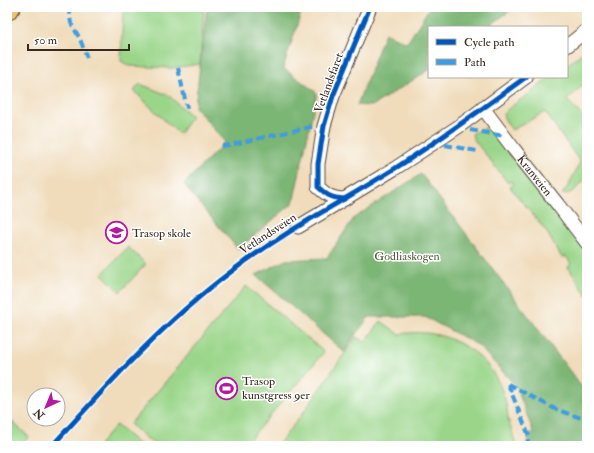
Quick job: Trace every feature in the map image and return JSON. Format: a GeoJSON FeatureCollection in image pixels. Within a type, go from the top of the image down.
{"type":"FeatureCollection","features":[{"type":"Feature","properties":{"kind":"main road"},"geometry":{"type":"LineString","coordinates":[[7,12],[12,7]]}},
{"type":"Feature","properties":{"kind":"street","name":"Vetlandsfaret"},"geometry":{"type":"LineString","coordinates":[[344,199],[326,195],[318,187],[318,164],[324,126],[333,96],[370,7]]}},
{"type":"Feature","properties":{"kind":"street"},"geometry":{"type":"LineString","coordinates":[[568,45],[587,30]]}},
{"type":"Feature","properties":{"kind":"street","name":"Vetlandsveien"},"geometry":{"type":"LineString","coordinates":[[298,227],[394,169],[484,108],[525,78]]}},
{"type":"Feature","properties":{"kind":"street","name":"Kranveien"},"geometry":{"type":"LineString","coordinates":[[484,108],[513,148],[587,243]]}},
{"type":"Feature","properties":{"kind":"green space"},"geometry":{"type":"Polygon","coordinates":[[[123,7],[204,7],[200,64],[172,68],[129,66],[121,61],[123,7]]]}},
{"type":"Feature","properties":{"kind":"green space"},"geometry":{"type":"Polygon","coordinates":[[[207,7],[303,7],[283,68],[317,93],[293,203],[238,249],[184,184],[225,142],[195,107],[207,7]]]}},
{"type":"Feature","properties":{"kind":"green space"},"geometry":{"type":"Polygon","coordinates":[[[430,7],[515,7],[489,26],[428,26],[428,71],[372,106],[357,105],[385,33],[407,43],[430,7]]]}},
{"type":"Feature","properties":{"kind":"green space"},"geometry":{"type":"Polygon","coordinates":[[[587,49],[587,81],[567,100],[587,121],[587,177],[573,191],[562,194],[569,185],[580,162],[545,112],[512,130],[503,114],[550,78],[568,78],[568,64],[587,49]]]}},
{"type":"Feature","properties":{"kind":"green space"},"geometry":{"type":"Polygon","coordinates":[[[140,84],[168,95],[190,115],[191,118],[179,134],[134,91],[140,84]]]}},
{"type":"Feature","properties":{"kind":"green space"},"geometry":{"type":"Polygon","coordinates":[[[488,127],[587,252],[587,296],[568,267],[571,264],[566,256],[562,258],[546,231],[510,187],[514,184],[511,181],[508,183],[475,141],[472,135],[473,133],[488,127]]]}},
{"type":"Feature","properties":{"kind":"green space","name":"Godliaskogen"},"geometry":{"type":"Polygon","coordinates":[[[421,174],[587,394],[587,446],[525,446],[533,431],[516,386],[478,345],[425,317],[369,317],[344,352],[256,275],[286,260],[327,258],[354,218],[421,174]]]}},
{"type":"Feature","properties":{"kind":"green space"},"geometry":{"type":"Polygon","coordinates":[[[128,247],[146,264],[120,292],[102,274],[128,247]]]}},
{"type":"Feature","properties":{"kind":"green space","name":"Trasop kunstgress 9er"},"geometry":{"type":"Polygon","coordinates":[[[246,286],[324,352],[244,446],[156,446],[130,424],[246,286]]]}},
{"type":"Feature","properties":{"kind":"green space"},"geometry":{"type":"Polygon","coordinates":[[[381,321],[399,334],[427,333],[451,339],[473,352],[482,360],[497,379],[503,394],[516,444],[515,446],[277,446],[300,417],[356,337],[365,342],[381,321]]]}},
{"type":"Feature","properties":{"kind":"green space"},"geometry":{"type":"Polygon","coordinates":[[[7,417],[29,437],[20,446],[7,446],[7,417]]]}},
{"type":"Feature","properties":{"kind":"green space"},"geometry":{"type":"Polygon","coordinates":[[[116,425],[141,446],[98,446],[116,425]]]}},
{"type":"Feature","properties":{"kind":"marked path"},"geometry":{"type":"LineString","coordinates":[[69,7],[71,23],[80,39],[87,58]]}},
{"type":"Feature","properties":{"kind":"marked path"},"geometry":{"type":"LineString","coordinates":[[178,68],[187,108]]}},
{"type":"Feature","properties":{"kind":"marked path"},"geometry":{"type":"LineString","coordinates":[[222,146],[315,126]]}},
{"type":"Feature","properties":{"kind":"marked path"},"geometry":{"type":"LineString","coordinates":[[470,130],[504,136]]}},
{"type":"Feature","properties":{"kind":"marked path"},"geometry":{"type":"LineString","coordinates":[[445,145],[477,151]]}},
{"type":"Feature","properties":{"kind":"marked path"},"geometry":{"type":"LineString","coordinates":[[508,384],[555,409],[587,420]]}},
{"type":"Feature","properties":{"kind":"marked path"},"geometry":{"type":"LineString","coordinates":[[508,384],[529,436],[527,446]]}},
{"type":"Feature","properties":{"kind":"cycle path"},"geometry":{"type":"LineString","coordinates":[[344,199],[330,196],[318,187],[318,164],[324,126],[333,96],[370,7]]}},
{"type":"Feature","properties":{"kind":"cycle path"},"geometry":{"type":"LineString","coordinates":[[52,446],[138,354],[207,290],[271,243],[374,182],[411,158],[525,78]]}},
{"type":"Feature","properties":{"kind":"place","name":"Trasop skole"},"geometry":{"type":"Point","coordinates":[116,233]}},
{"type":"Feature","properties":{"kind":"place","name":"Trasop kunstgress 9er"},"geometry":{"type":"Point","coordinates":[227,388]}}]}
